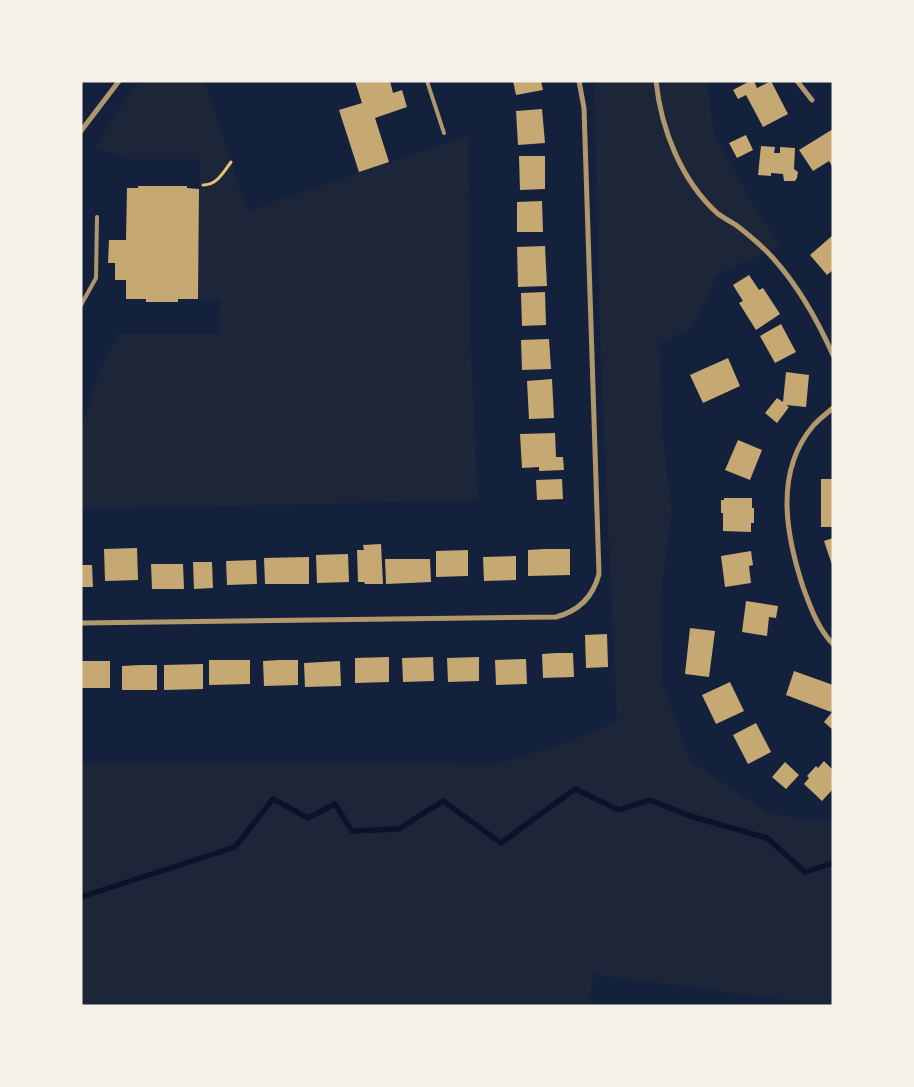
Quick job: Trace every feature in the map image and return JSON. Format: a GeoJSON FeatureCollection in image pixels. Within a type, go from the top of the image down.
{"type":"FeatureCollection","features":[{"type":"Feature","properties":{"kind":"street"},"geometry":{"type":"LineString","coordinates":[[81,131],[119,81]]}},
{"type":"Feature","properties":{"kind":"street"},"geometry":{"type":"LineString","coordinates":[[81,623],[556,617],[568,614],[587,599],[597,583],[599,574],[584,108],[579,81]]}},
{"type":"Feature","properties":{"kind":"street"},"geometry":{"type":"LineString","coordinates":[[656,81],[662,116],[668,136],[688,177],[718,213],[755,241],[787,274],[816,319],[833,355]]}},
{"type":"Feature","properties":{"kind":"street"},"geometry":{"type":"LineString","coordinates":[[799,82],[812,100]]}},
{"type":"Feature","properties":{"kind":"street"},"geometry":{"type":"LineString","coordinates":[[833,408],[814,425],[799,446],[789,474],[786,503],[798,570],[816,617],[827,638],[833,644]]}},
{"type":"Feature","properties":{"kind":"lane"},"geometry":{"type":"LineString","coordinates":[[428,81],[444,133]]}},
{"type":"Feature","properties":{"kind":"lane"},"geometry":{"type":"LineString","coordinates":[[81,305],[96,278],[97,217]]}},
{"type":"Feature","properties":{"kind":"path"},"geometry":{"type":"LineString","coordinates":[[202,185],[210,184],[217,180],[231,162]]}},
{"type":"Feature","properties":{"kind":"shaded area"},"geometry":{"type":"Polygon","coordinates":[[[141,81],[204,81],[247,211],[468,136],[470,329],[478,500],[81,508],[81,430],[100,369],[119,334],[221,334],[220,300],[198,299],[200,159],[128,159],[95,147],[132,90],[141,81]]]}},
{"type":"Feature","properties":{"kind":"shaded area"},"geometry":{"type":"Polygon","coordinates":[[[594,81],[707,81],[714,134],[757,211],[780,244],[717,275],[693,327],[659,344],[663,440],[672,509],[661,594],[662,682],[690,761],[770,814],[833,822],[833,1006],[593,974],[590,1006],[81,1006],[81,762],[495,765],[573,740],[617,722],[600,342],[594,81]]]}},
{"type":"Feature","properties":{"kind":"building"},"geometry":{"type":"Polygon","coordinates":[[[355,81],[390,81],[393,93],[402,90],[407,107],[375,118],[389,162],[359,172],[339,110],[362,103],[355,81]]]}},
{"type":"Feature","properties":{"kind":"building"},"geometry":{"type":"Polygon","coordinates":[[[513,81],[541,81],[543,90],[516,95],[513,81]]]}},
{"type":"Feature","properties":{"kind":"building"},"geometry":{"type":"Polygon","coordinates":[[[750,81],[754,81],[757,88],[771,81],[788,114],[763,127],[746,95],[738,99],[733,90],[750,81]]]}},
{"type":"Feature","properties":{"kind":"building"},"geometry":{"type":"Polygon","coordinates":[[[542,109],[545,143],[518,145],[516,111],[542,109]]]}},
{"type":"Feature","properties":{"kind":"building"},"geometry":{"type":"Polygon","coordinates":[[[833,129],[833,168],[829,161],[813,171],[799,150],[833,129]]]}},
{"type":"Feature","properties":{"kind":"building"},"geometry":{"type":"Polygon","coordinates":[[[746,135],[753,150],[737,158],[729,143],[746,135]]]}},
{"type":"Feature","properties":{"kind":"building"},"geometry":{"type":"Polygon","coordinates":[[[761,146],[775,147],[774,153],[780,153],[780,147],[795,148],[794,169],[798,172],[795,181],[784,181],[783,174],[771,173],[771,176],[758,175],[761,146]]]}},
{"type":"Feature","properties":{"kind":"building"},"geometry":{"type":"Polygon","coordinates":[[[519,156],[545,156],[545,189],[520,190],[519,156]]]}},
{"type":"Feature","properties":{"kind":"building"},"geometry":{"type":"Polygon","coordinates":[[[138,186],[187,186],[187,188],[199,189],[198,299],[178,299],[178,302],[146,302],[146,299],[126,299],[126,280],[115,280],[115,263],[108,263],[109,240],[126,240],[127,188],[138,188],[138,186]]]}},
{"type":"Feature","properties":{"kind":"building"},"geometry":{"type":"Polygon","coordinates":[[[542,201],[543,232],[517,232],[517,202],[542,201]]]}},
{"type":"Feature","properties":{"kind":"building"},"geometry":{"type":"Polygon","coordinates":[[[833,235],[833,270],[827,275],[810,255],[833,235]]]}},
{"type":"Feature","properties":{"kind":"building"},"geometry":{"type":"Polygon","coordinates":[[[545,246],[547,286],[518,287],[517,247],[545,246]]]}},
{"type":"Feature","properties":{"kind":"building"},"geometry":{"type":"Polygon","coordinates":[[[749,275],[759,290],[763,288],[780,314],[756,330],[739,303],[743,301],[733,285],[749,275]]]}},
{"type":"Feature","properties":{"kind":"building"},"geometry":{"type":"Polygon","coordinates":[[[545,292],[546,325],[522,326],[521,293],[545,292]]]}},
{"type":"Feature","properties":{"kind":"building"},"geometry":{"type":"Polygon","coordinates":[[[781,324],[796,352],[775,363],[760,336],[781,324]]]}},
{"type":"Feature","properties":{"kind":"building"},"geometry":{"type":"Polygon","coordinates":[[[549,339],[551,369],[522,370],[521,340],[549,339]]]}},
{"type":"Feature","properties":{"kind":"building"},"geometry":{"type":"Polygon","coordinates":[[[728,358],[740,386],[703,403],[690,375],[728,358]]]}},
{"type":"Feature","properties":{"kind":"building"},"geometry":{"type":"Polygon","coordinates":[[[786,372],[809,375],[806,407],[786,405],[789,407],[777,423],[765,413],[777,398],[783,402],[786,372]]]}},
{"type":"Feature","properties":{"kind":"building"},"geometry":{"type":"Polygon","coordinates":[[[552,379],[554,418],[529,419],[527,381],[552,379]]]}},
{"type":"Feature","properties":{"kind":"building"},"geometry":{"type":"Polygon","coordinates":[[[555,433],[556,457],[563,457],[564,470],[539,471],[539,467],[522,468],[520,434],[555,433]]]}},
{"type":"Feature","properties":{"kind":"building"},"geometry":{"type":"Polygon","coordinates":[[[738,440],[762,450],[750,480],[725,470],[738,440]]]}},
{"type":"Feature","properties":{"kind":"building"},"geometry":{"type":"Polygon","coordinates":[[[562,479],[563,499],[537,500],[536,480],[562,479]]]}},
{"type":"Feature","properties":{"kind":"building"},"geometry":{"type":"Polygon","coordinates":[[[821,479],[833,479],[833,527],[821,527],[821,479]]]}},
{"type":"Feature","properties":{"kind":"building"},"geometry":{"type":"Polygon","coordinates":[[[724,498],[752,498],[754,523],[751,523],[751,532],[723,531],[721,500],[724,500],[724,498]]]}},
{"type":"Feature","properties":{"kind":"building"},"geometry":{"type":"Polygon","coordinates":[[[833,538],[833,565],[832,565],[824,541],[833,538]]]}},
{"type":"Feature","properties":{"kind":"building"},"geometry":{"type":"Polygon","coordinates":[[[381,544],[383,584],[358,582],[357,550],[364,550],[363,545],[381,544]]]}},
{"type":"Feature","properties":{"kind":"building"},"geometry":{"type":"Polygon","coordinates":[[[137,548],[138,580],[105,581],[104,549],[137,548]]]}},
{"type":"Feature","properties":{"kind":"building"},"geometry":{"type":"Polygon","coordinates":[[[570,549],[570,575],[528,576],[528,550],[570,549]]]}},
{"type":"Feature","properties":{"kind":"building"},"geometry":{"type":"Polygon","coordinates":[[[468,550],[468,576],[436,577],[436,551],[468,550]]]}},
{"type":"Feature","properties":{"kind":"building"},"geometry":{"type":"Polygon","coordinates":[[[751,551],[753,565],[749,566],[751,583],[725,587],[721,556],[751,551]]]}},
{"type":"Feature","properties":{"kind":"building"},"geometry":{"type":"Polygon","coordinates":[[[348,554],[349,582],[317,583],[316,555],[348,554]]]}},
{"type":"Feature","properties":{"kind":"building"},"geometry":{"type":"Polygon","coordinates":[[[516,556],[516,580],[484,581],[483,557],[516,556]]]}},
{"type":"Feature","properties":{"kind":"building"},"geometry":{"type":"Polygon","coordinates":[[[309,557],[309,584],[265,584],[264,558],[309,557]]]}},
{"type":"Feature","properties":{"kind":"building"},"geometry":{"type":"Polygon","coordinates":[[[385,559],[430,559],[431,582],[386,584],[385,559]]]}},
{"type":"Feature","properties":{"kind":"building"},"geometry":{"type":"Polygon","coordinates":[[[256,560],[257,584],[227,585],[226,561],[256,560]]]}},
{"type":"Feature","properties":{"kind":"building"},"geometry":{"type":"Polygon","coordinates":[[[193,562],[212,562],[213,588],[194,589],[193,562]]]}},
{"type":"Feature","properties":{"kind":"building"},"geometry":{"type":"Polygon","coordinates":[[[151,564],[183,564],[184,589],[152,589],[151,564]]]}},
{"type":"Feature","properties":{"kind":"building"},"geometry":{"type":"Polygon","coordinates":[[[81,565],[92,565],[93,587],[81,587],[81,565]]]}},
{"type":"Feature","properties":{"kind":"building"},"geometry":{"type":"Polygon","coordinates":[[[746,601],[778,606],[776,618],[769,617],[767,636],[742,632],[746,601]]]}},
{"type":"Feature","properties":{"kind":"building"},"geometry":{"type":"Polygon","coordinates":[[[690,628],[715,631],[709,677],[685,674],[690,628]]]}},
{"type":"Feature","properties":{"kind":"building"},"geometry":{"type":"Polygon","coordinates":[[[607,634],[608,667],[586,668],[585,635],[607,634]]]}},
{"type":"Feature","properties":{"kind":"building"},"geometry":{"type":"Polygon","coordinates":[[[573,653],[574,677],[543,678],[542,654],[573,653]]]}},
{"type":"Feature","properties":{"kind":"building"},"geometry":{"type":"Polygon","coordinates":[[[389,657],[389,682],[355,683],[355,658],[389,657]]]}},
{"type":"Feature","properties":{"kind":"building"},"geometry":{"type":"Polygon","coordinates":[[[433,657],[434,681],[403,682],[402,658],[433,657]]]}},
{"type":"Feature","properties":{"kind":"building"},"geometry":{"type":"Polygon","coordinates":[[[479,657],[479,681],[448,682],[447,658],[479,657]]]}},
{"type":"Feature","properties":{"kind":"building"},"geometry":{"type":"Polygon","coordinates":[[[526,659],[527,684],[496,685],[495,660],[526,659]]]}},
{"type":"Feature","properties":{"kind":"building"},"geometry":{"type":"Polygon","coordinates":[[[209,660],[250,660],[250,684],[209,685],[209,660]]]}},
{"type":"Feature","properties":{"kind":"building"},"geometry":{"type":"Polygon","coordinates":[[[298,660],[298,685],[264,686],[263,661],[298,660]]]}},
{"type":"Feature","properties":{"kind":"building"},"geometry":{"type":"Polygon","coordinates":[[[81,661],[110,661],[110,688],[81,688],[81,661]]]}},
{"type":"Feature","properties":{"kind":"building"},"geometry":{"type":"Polygon","coordinates":[[[340,661],[341,686],[305,687],[304,663],[340,661]]]}},
{"type":"Feature","properties":{"kind":"building"},"geometry":{"type":"Polygon","coordinates":[[[203,664],[203,689],[164,690],[164,665],[203,664]]]}},
{"type":"Feature","properties":{"kind":"building"},"geometry":{"type":"Polygon","coordinates":[[[157,665],[157,690],[122,690],[122,666],[157,665]]]}},
{"type":"Feature","properties":{"kind":"building"},"geometry":{"type":"Polygon","coordinates":[[[794,671],[833,685],[833,707],[831,712],[786,695],[794,671]]]}},
{"type":"Feature","properties":{"kind":"building"},"geometry":{"type":"Polygon","coordinates":[[[730,682],[744,711],[716,724],[702,695],[730,682]]]}},
{"type":"Feature","properties":{"kind":"building"},"geometry":{"type":"Polygon","coordinates":[[[833,711],[833,730],[824,722],[833,711]]]}},
{"type":"Feature","properties":{"kind":"building"},"geometry":{"type":"Polygon","coordinates":[[[756,723],[771,752],[748,764],[733,735],[756,723]]]}},
{"type":"Feature","properties":{"kind":"building"},"geometry":{"type":"Polygon","coordinates":[[[824,761],[833,770],[833,789],[822,801],[804,784],[809,778],[807,776],[816,766],[818,768],[824,761]]]}},
{"type":"Feature","properties":{"kind":"building"},"geometry":{"type":"Polygon","coordinates":[[[785,762],[799,775],[786,789],[772,777],[785,762]]]}},
{"type":"Feature","properties":{"kind":"waterway"},"geometry":{"type":"LineString","coordinates":[[81,897],[235,847],[273,799],[308,818],[335,804],[352,831],[399,829],[443,801],[501,843],[575,789],[619,810],[650,800],[690,816],[767,838],[805,872],[833,863]]}}]}
